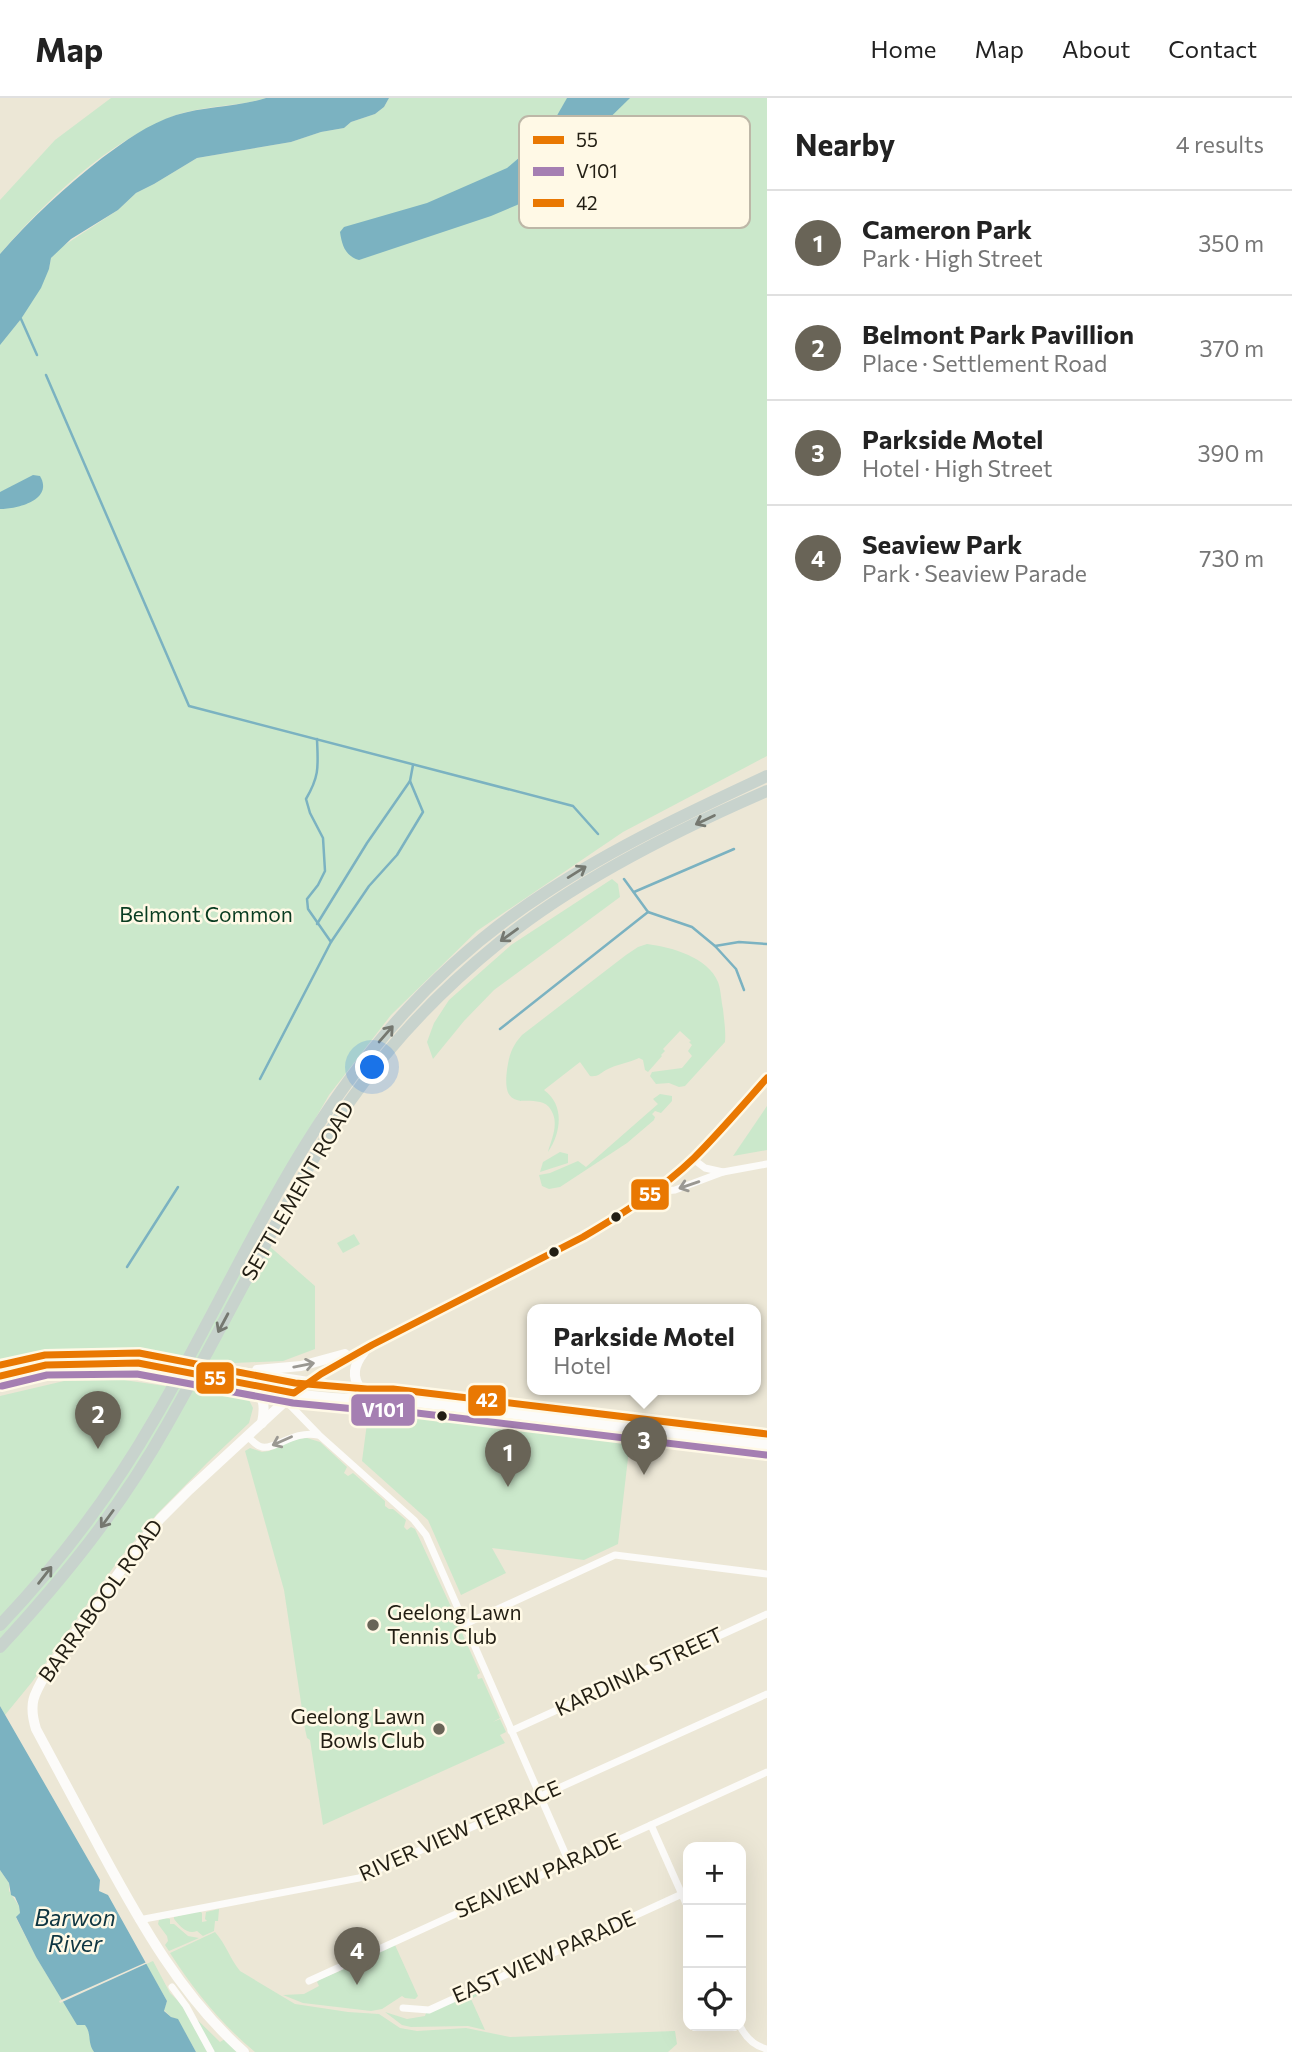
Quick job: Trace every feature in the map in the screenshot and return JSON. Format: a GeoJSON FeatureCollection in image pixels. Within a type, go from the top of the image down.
{"type":"FeatureCollection","features":[{"type":"Feature","properties":{"kind":"highway","name":"SETTLEMENT ROAD"},"geometry":{"type":"LineString","coordinates":[[0,1647],[42,1602],[88,1546],[126,1493],[167,1426],[295,1163],[339,1094],[402,1015],[456,961],[546,892],[662,826],[767,776]]}},
{"type":"Feature","properties":{"kind":"highway","name":"SETTLEMENT ROAD"},"geometry":{"type":"LineString","coordinates":[[0,1625],[32,1591],[116,1483],[249,1259],[350,1101],[411,1025],[464,972],[502,940],[556,901],[666,839],[767,791]]}},
{"type":"Feature","properties":{"kind":"street"},"geometry":{"type":"LineString","coordinates":[[236,1371],[307,1365],[372,1345],[583,1237],[654,1192],[693,1159],[765,1084]]}},
{"type":"Feature","properties":{"kind":"street"},"geometry":{"type":"LineString","coordinates":[[693,1159],[705,1168],[723,1172]]}},
{"type":"Feature","properties":{"kind":"street"},"geometry":{"type":"LineString","coordinates":[[654,1192],[675,1190],[723,1172],[767,1164]]}},
{"type":"Feature","properties":{"kind":"street"},"geometry":{"type":"LineString","coordinates":[[361,1390],[354,1371],[362,1354],[372,1345]]}},
{"type":"Feature","properties":{"kind":"street","name":"BARRABOOL ROAD"},"geometry":{"type":"LineString","coordinates":[[244,2052],[201,2008],[139,1920],[36,1729],[32,1703],[47,1672],[154,1527],[179,1499],[294,1393],[372,1345]]}},
{"type":"Feature","properties":{"kind":"street"},"geometry":{"type":"LineString","coordinates":[[138,1363],[294,1393],[367,1400],[393,1399]]}},
{"type":"Feature","properties":{"kind":"street"},"geometry":{"type":"LineString","coordinates":[[0,1376],[46,1366],[172,1363],[361,1390],[393,1399],[767,1445]]}},
{"type":"Feature","properties":{"kind":"street"},"geometry":{"type":"LineString","coordinates":[[252,1387],[264,1401],[262,1423]]}},
{"type":"Feature","properties":{"kind":"street"},"geometry":{"type":"LineString","coordinates":[[286,1401],[422,1530],[569,1862]]}},
{"type":"Feature","properties":{"kind":"street"},"geometry":{"type":"LineString","coordinates":[[248,1437],[258,1446],[266,1447],[297,1435],[319,1435]]}},
{"type":"Feature","properties":{"kind":"street"},"geometry":{"type":"LineString","coordinates":[[464,1625],[615,1555],[767,1574]]}},
{"type":"Feature","properties":{"kind":"street","name":"KARDINIA STREET"},"geometry":{"type":"LineString","coordinates":[[511,1731],[767,1614]]}},
{"type":"Feature","properties":{"kind":"street","name":"RIVER VIEW TERRACE"},"geometry":{"type":"LineString","coordinates":[[139,1920],[359,1878],[767,1694]]}},
{"type":"Feature","properties":{"kind":"street","name":"SEAVIEW PARADE"},"geometry":{"type":"LineString","coordinates":[[309,1981],[767,1772]]}},
{"type":"Feature","properties":{"kind":"street"},"geometry":{"type":"LineString","coordinates":[[651,1825],[687,1905]]}},
{"type":"Feature","properties":{"kind":"street","name":"EAST VIEW PARADE"},"geometry":{"type":"LineString","coordinates":[[403,2008],[429,2010],[682,1894]]}},
{"type":"Feature","properties":{"kind":"street"},"geometry":{"type":"LineString","coordinates":[[172,1987],[186,2006],[211,2052]]}},
{"type":"Feature","properties":{"kind":"street"},"geometry":{"type":"LineString","coordinates":[[742,2031],[764,2048]]}},
{"type":"Feature","properties":{"kind":"green space"},"geometry":{"type":"Polygon","coordinates":[[[111,98],[266,98],[176,115],[126,140],[80,174],[38,212],[0,254],[0,200],[55,140],[111,98]]]}},
{"type":"Feature","properties":{"kind":"green space","name":"Belmont Common"},"geometry":{"type":"Polygon","coordinates":[[[389,98],[767,98],[767,756],[623,832],[477,931],[391,1015],[329,1095],[251,1230],[315,1286],[315,1349],[283,1361],[234,1363],[111,1351],[42,1353],[0,1359],[0,344],[21,319],[49,269],[51,258],[60,248],[118,210],[136,193],[197,158],[291,142],[344,128],[384,107],[389,98]]]}},
{"type":"Feature","properties":{"kind":"green space"},"geometry":{"type":"Polygon","coordinates":[[[612,879],[618,884],[620,897],[494,990],[433,1059],[427,1042],[434,1023],[449,1000],[511,945],[612,879]]]}},
{"type":"Feature","properties":{"kind":"green space"},"geometry":{"type":"Polygon","coordinates":[[[647,944],[688,955],[713,973],[720,992],[725,1042],[685,1086],[679,1087],[669,1083],[656,1084],[650,1076],[652,1072],[682,1068],[692,1056],[688,1051],[692,1045],[689,1042],[691,1041],[680,1031],[663,1049],[665,1051],[662,1056],[648,1072],[643,1060],[639,1058],[595,1076],[590,1076],[580,1062],[544,1090],[555,1103],[559,1119],[556,1136],[548,1152],[554,1129],[553,1114],[548,1106],[540,1102],[516,1100],[510,1095],[507,1086],[508,1065],[513,1047],[522,1035],[626,955],[647,944]]]}},
{"type":"Feature","properties":{"kind":"green space"},"geometry":{"type":"Polygon","coordinates":[[[660,1094],[672,1096],[672,1101],[661,1113],[655,1111],[652,1114],[654,1120],[627,1143],[560,1187],[549,1189],[542,1186],[539,1175],[578,1161],[586,1167],[658,1104],[653,1099],[660,1094]]]}},
{"type":"Feature","properties":{"kind":"green space"},"geometry":{"type":"Polygon","coordinates":[[[767,1106],[767,1150],[733,1156],[767,1106]]]}},
{"type":"Feature","properties":{"kind":"green space"},"geometry":{"type":"Polygon","coordinates":[[[560,1152],[568,1154],[568,1163],[540,1172],[543,1162],[560,1152]]]}},
{"type":"Feature","properties":{"kind":"green space"},"geometry":{"type":"Polygon","coordinates":[[[354,1234],[360,1244],[343,1253],[337,1243],[354,1234]]]}},
{"type":"Feature","properties":{"kind":"green space"},"geometry":{"type":"Polygon","coordinates":[[[124,1380],[248,1398],[253,1408],[249,1423],[157,1514],[120,1558],[32,1682],[5,1715],[0,1706],[0,1396],[64,1381],[124,1380]]]}},
{"type":"Feature","properties":{"kind":"green space"},"geometry":{"type":"Polygon","coordinates":[[[369,1408],[630,1441],[618,1544],[584,1560],[492,1548],[506,1573],[461,1595],[428,1520],[362,1461],[369,1408]]]}},
{"type":"Feature","properties":{"kind":"green space","name":"Geelong Lawn Tennis Club"},"geometry":{"type":"Polygon","coordinates":[[[307,1438],[320,1442],[347,1467],[344,1473],[348,1476],[353,1473],[385,1501],[385,1506],[406,1520],[404,1527],[407,1530],[411,1527],[415,1529],[452,1609],[447,1612],[449,1616],[454,1615],[480,1673],[477,1675],[478,1679],[482,1678],[500,1718],[493,1722],[500,1719],[506,1732],[500,1735],[505,1743],[323,1825],[284,1590],[245,1451],[250,1448],[269,1451],[296,1439],[307,1438]]]}},
{"type":"Feature","properties":{"kind":"green space"},"geometry":{"type":"Polygon","coordinates":[[[0,1870],[19,1906],[20,1913],[16,1918],[36,1957],[77,2024],[85,2024],[94,2052],[0,2052],[0,1870]]]}},
{"type":"Feature","properties":{"kind":"green space"},"geometry":{"type":"Polygon","coordinates":[[[219,1909],[214,1931],[203,1936],[197,1931],[184,1929],[174,1919],[200,1911],[202,1922],[207,1921],[206,1912],[219,1909]]]}},
{"type":"Feature","properties":{"kind":"green space"},"geometry":{"type":"Polygon","coordinates":[[[170,1919],[170,1924],[174,1924],[188,1936],[199,1938],[169,1951],[165,1945],[167,1936],[158,1924],[159,1920],[170,1919]]]}},
{"type":"Feature","properties":{"kind":"green space"},"geometry":{"type":"Polygon","coordinates":[[[215,1932],[240,1971],[295,2004],[379,2014],[400,2028],[417,2031],[466,2028],[510,2037],[675,2031],[677,2044],[668,2052],[255,2052],[209,2006],[170,1953],[215,1932]]]}},
{"type":"Feature","properties":{"kind":"green space"},"geometry":{"type":"Polygon","coordinates":[[[395,1945],[418,1996],[415,1999],[402,1996],[382,2009],[371,2011],[303,2003],[283,1995],[304,1994],[319,1986],[319,1980],[364,1960],[368,1955],[395,1945]]]}},
{"type":"Feature","properties":{"kind":"green space"},"geometry":{"type":"Polygon","coordinates":[[[153,1961],[170,1993],[220,2042],[225,2039],[238,2052],[196,2052],[178,2020],[164,2010],[167,2001],[146,1964],[153,1961]]]}},
{"type":"Feature","properties":{"kind":"green space"},"geometry":{"type":"Polygon","coordinates":[[[475,1991],[477,1996],[471,1999],[485,2030],[468,2026],[411,2027],[402,2025],[385,2012],[407,2019],[425,2016],[426,2013],[475,1991]]]}},
{"type":"Feature","properties":{"kind":"water"},"geometry":{"type":"Polygon","coordinates":[[[266,98],[389,98],[384,107],[375,114],[351,122],[344,128],[291,142],[197,158],[136,193],[118,210],[71,239],[51,258],[41,288],[0,345],[0,254],[49,203],[102,158],[156,123],[187,112],[266,98]]]}},
{"type":"Feature","properties":{"kind":"water"},"geometry":{"type":"Polygon","coordinates":[[[567,98],[630,98],[612,116],[557,116],[567,98]]]}},
{"type":"Feature","properties":{"kind":"water"},"geometry":{"type":"Polygon","coordinates":[[[519,158],[519,204],[491,216],[359,260],[350,256],[345,249],[340,232],[344,227],[427,203],[507,168],[519,158]]]}},
{"type":"Feature","properties":{"kind":"water"},"geometry":{"type":"Polygon","coordinates":[[[33,475],[40,476],[43,484],[38,497],[24,505],[0,509],[0,492],[33,475]]]}},
{"type":"Feature","properties":{"kind":"water","name":"Barwon River"},"geometry":{"type":"Polygon","coordinates":[[[0,1706],[100,1880],[99,1891],[108,1895],[167,2001],[164,2011],[178,2019],[196,2052],[94,2052],[87,2028],[85,2025],[77,2025],[36,1957],[16,1917],[20,1913],[19,1906],[0,1870],[0,1706]]]}},
{"type":"Feature","properties":{"kind":"pier"},"geometry":{"type":"Polygon","coordinates":[[[149,1961],[60,2003],[59,2001],[149,1961]]]}},
{"type":"Feature","properties":{"kind":"waterway"},"geometry":{"type":"LineString","coordinates":[[21,319],[37,355]]}},
{"type":"Feature","properties":{"kind":"waterway"},"geometry":{"type":"LineString","coordinates":[[46,375],[189,706],[573,806],[598,834]]}},
{"type":"Feature","properties":{"kind":"waterway"},"geometry":{"type":"LineString","coordinates":[[317,739],[317,770],[306,799],[323,838],[325,871],[307,899],[308,909],[331,942]]}},
{"type":"Feature","properties":{"kind":"waterway"},"geometry":{"type":"LineString","coordinates":[[260,1079],[331,942],[369,886],[397,855],[423,812],[410,781],[413,765]]}},
{"type":"Feature","properties":{"kind":"waterway"},"geometry":{"type":"LineString","coordinates":[[317,924],[367,843],[410,781]]}},
{"type":"Feature","properties":{"kind":"waterway"},"geometry":{"type":"LineString","coordinates":[[634,892],[734,849]]}},
{"type":"Feature","properties":{"kind":"waterway"},"geometry":{"type":"LineString","coordinates":[[500,1029],[648,912],[624,879]]}},
{"type":"Feature","properties":{"kind":"waterway"},"geometry":{"type":"LineString","coordinates":[[648,912],[692,927],[715,946],[736,969],[744,990]]}},
{"type":"Feature","properties":{"kind":"waterway"},"geometry":{"type":"LineString","coordinates":[[715,946],[739,942],[767,944]]}},
{"type":"Feature","properties":{"kind":"waterway"},"geometry":{"type":"LineString","coordinates":[[127,1267],[178,1187]]}},
{"type":"Feature","properties":{"kind":"transit line","name":"55"},"geometry":{"type":"LineString","coordinates":[[0,1376],[46,1365],[138,1363],[294,1393],[372,1345],[583,1237],[627,1210],[668,1181],[694,1158],[767,1078]]}},
{"type":"Feature","properties":{"kind":"transit line","name":"42"},"geometry":{"type":"LineString","coordinates":[[0,1365],[45,1355],[139,1353],[295,1383],[393,1389],[767,1434]]}},
{"type":"Feature","properties":{"kind":"transit line","name":"V101"},"geometry":{"type":"LineString","coordinates":[[2,1386],[47,1375],[137,1374],[293,1403],[392,1410],[766,1455]]}},
{"type":"Feature","properties":{"kind":"place","name":"Belmont Park Pavillion"},"geometry":{"type":"Point","coordinates":[98,1449]}},
{"type":"Feature","properties":{"kind":"place","name":"Parkside Motel"},"geometry":{"type":"Point","coordinates":[644,1475]}},
{"type":"Feature","properties":{"kind":"place","name":"Cameron Park"},"geometry":{"type":"Point","coordinates":[508,1487]}},
{"type":"Feature","properties":{"kind":"place","name":"Geelong Lawn Tennis Club"},"geometry":{"type":"Point","coordinates":[373,1625]}},
{"type":"Feature","properties":{"kind":"place","name":"Geelong Lawn Bowls Club"},"geometry":{"type":"Point","coordinates":[439,1729]}},
{"type":"Feature","properties":{"kind":"place","name":"Seaview Park"},"geometry":{"type":"Point","coordinates":[357,1985]}}]}
